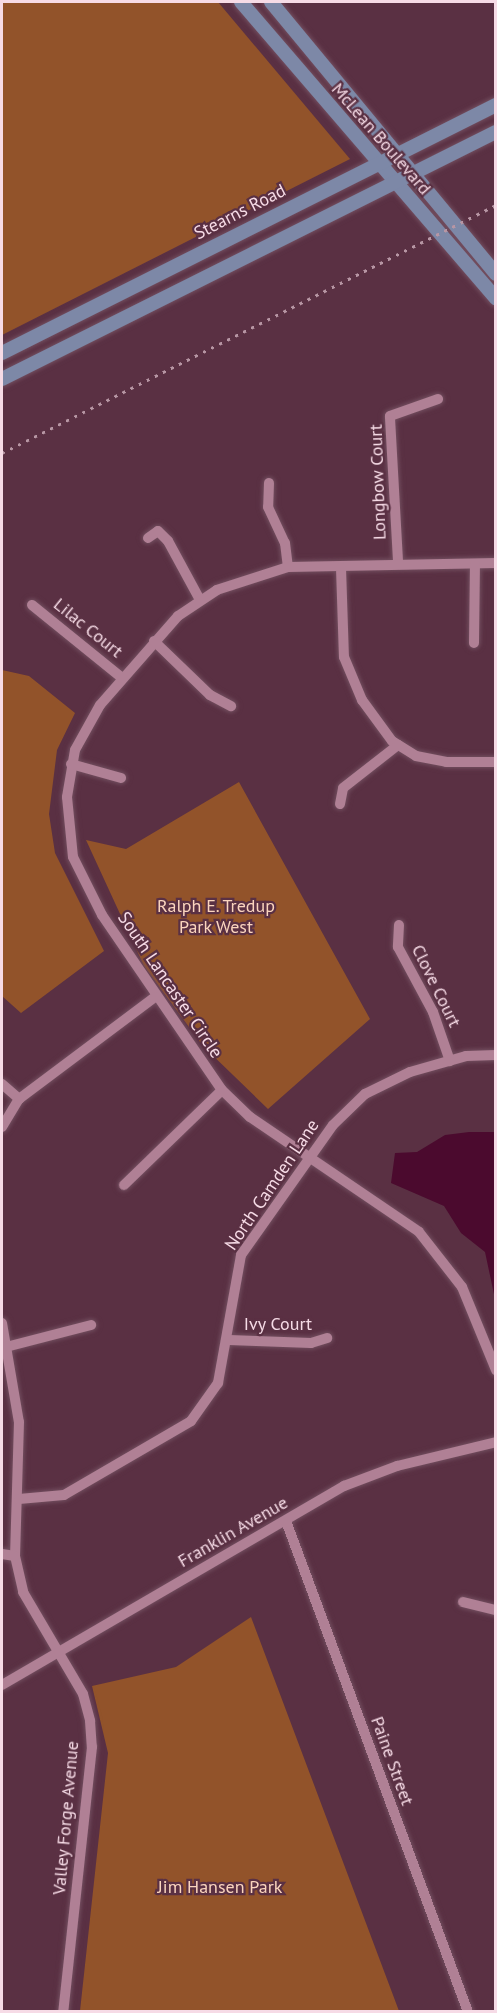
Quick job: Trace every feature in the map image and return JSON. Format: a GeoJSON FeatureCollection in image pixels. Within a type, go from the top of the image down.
{"type":"FeatureCollection","features":[{"type":"Feature","properties":{"kind":"main road","name":"McLean Boulevard"},"geometry":{"type":"LineString","coordinates":[[241,2],[495,298]]}},
{"type":"Feature","properties":{"kind":"main road","name":"McLean Boulevard"},"geometry":{"type":"LineString","coordinates":[[270,2],[415,171],[495,274]]}},
{"type":"Feature","properties":{"kind":"main road","name":"Stearns Road"},"geometry":{"type":"LineString","coordinates":[[2,352],[495,105]]}},
{"type":"Feature","properties":{"kind":"main road"},"geometry":{"type":"LineString","coordinates":[[2,379],[495,132]]}},
{"type":"Feature","properties":{"kind":"street","name":"Longbow Court"},"geometry":{"type":"LineString","coordinates":[[398,561],[390,416],[438,399]]}},
{"type":"Feature","properties":{"kind":"street"},"geometry":{"type":"LineString","coordinates":[[269,483],[268,507],[285,543],[288,567]]}},
{"type":"Feature","properties":{"kind":"street"},"geometry":{"type":"LineString","coordinates":[[148,538],[158,531],[168,541],[200,600]]}},
{"type":"Feature","properties":{"kind":"street","name":"South Lancaster Circle"},"geometry":{"type":"LineString","coordinates":[[495,563],[398,561],[341,568],[288,567],[246,578],[200,600],[154,641],[122,678],[85,728],[71,764],[67,797],[73,857],[155,997],[222,1090],[250,1117],[419,1232],[462,1287],[495,1370]]}},
{"type":"Feature","properties":{"kind":"street"},"geometry":{"type":"LineString","coordinates":[[474,643],[475,564]]}},
{"type":"Feature","properties":{"kind":"street"},"geometry":{"type":"LineString","coordinates":[[341,568],[344,657],[362,700],[398,745],[446,762],[495,762]]}},
{"type":"Feature","properties":{"kind":"street","name":"Lilac Court"},"geometry":{"type":"LineString","coordinates":[[32,605],[122,678]]}},
{"type":"Feature","properties":{"kind":"street"},"geometry":{"type":"LineString","coordinates":[[154,641],[210,695],[231,706]]}},
{"type":"Feature","properties":{"kind":"street"},"geometry":{"type":"LineString","coordinates":[[340,804],[343,788],[398,745]]}},
{"type":"Feature","properties":{"kind":"street"},"geometry":{"type":"LineString","coordinates":[[71,764],[121,778]]}},
{"type":"Feature","properties":{"kind":"street","name":"Clove Court"},"geometry":{"type":"LineString","coordinates":[[399,925],[399,947],[434,1012],[450,1061]]}},
{"type":"Feature","properties":{"kind":"street"},"geometry":{"type":"LineString","coordinates":[[2,1127],[19,1099],[155,997]]}},
{"type":"Feature","properties":{"kind":"street","name":"North Camden Lane"},"geometry":{"type":"LineString","coordinates":[[19,1499],[64,1495],[191,1421],[218,1383],[229,1340],[231,1290],[241,1255],[309,1157],[365,1094],[450,1061],[495,1055]]}},
{"type":"Feature","properties":{"kind":"street"},"geometry":{"type":"LineString","coordinates":[[2,1084],[19,1099]]}},
{"type":"Feature","properties":{"kind":"street"},"geometry":{"type":"LineString","coordinates":[[124,1185],[222,1090]]}},
{"type":"Feature","properties":{"kind":"street","name":"Valley Forge Avenue"},"geometry":{"type":"LineString","coordinates":[[2,1323],[19,1422],[19,1499],[15,1556],[22,1592],[83,1694],[92,1747],[63,2012]]}},
{"type":"Feature","properties":{"kind":"street"},"geometry":{"type":"LineString","coordinates":[[6,1347],[91,1325]]}},
{"type":"Feature","properties":{"kind":"street","name":"Ivy Court"},"geometry":{"type":"LineString","coordinates":[[229,1340],[311,1343],[327,1338]]}},
{"type":"Feature","properties":{"kind":"street","name":"Franklin Avenue"},"geometry":{"type":"LineString","coordinates":[[2,1685],[344,1486],[385,1469],[495,1442]]}},
{"type":"Feature","properties":{"kind":"street","name":"Paine Street"},"geometry":{"type":"LineString","coordinates":[[286,1521],[468,2012]]}},
{"type":"Feature","properties":{"kind":"street"},"geometry":{"type":"LineString","coordinates":[[2,1554],[15,1556]]}},
{"type":"Feature","properties":{"kind":"street"},"geometry":{"type":"LineString","coordinates":[[463,1602],[495,1610]]}},
{"type":"Feature","properties":{"kind":"green space"},"geometry":{"type":"Polygon","coordinates":[[[2,2],[218,2],[350,159],[2,335],[2,2]]]}},
{"type":"Feature","properties":{"kind":"green space"},"geometry":{"type":"Polygon","coordinates":[[[2,670],[29,676],[75,713],[57,750],[49,814],[55,853],[104,951],[21,1013],[2,996],[2,670]]]}},
{"type":"Feature","properties":{"kind":"green space","name":"Ralph E. Tredup Park West"},"geometry":{"type":"Polygon","coordinates":[[[239,782],[370,1019],[268,1109],[203,1046],[144,966],[86,840],[126,849],[239,782]]]}},
{"type":"Feature","properties":{"kind":"green space","name":"Jim Hansen Park"},"geometry":{"type":"Polygon","coordinates":[[[251,1617],[399,2011],[80,2011],[108,1753],[92,1686],[176,1667],[251,1617]]]}},
{"type":"Feature","properties":{"kind":"shaded area"},"geometry":{"type":"Polygon","coordinates":[[[495,1132],[495,1299],[485,1252],[461,1233],[444,1206],[391,1183],[395,1153],[417,1152],[445,1135],[495,1132]]]}},
{"type":"Feature","properties":{"kind":"railway"},"geometry":{"type":"LineString","coordinates":[[2,453],[496,205]]}}]}
